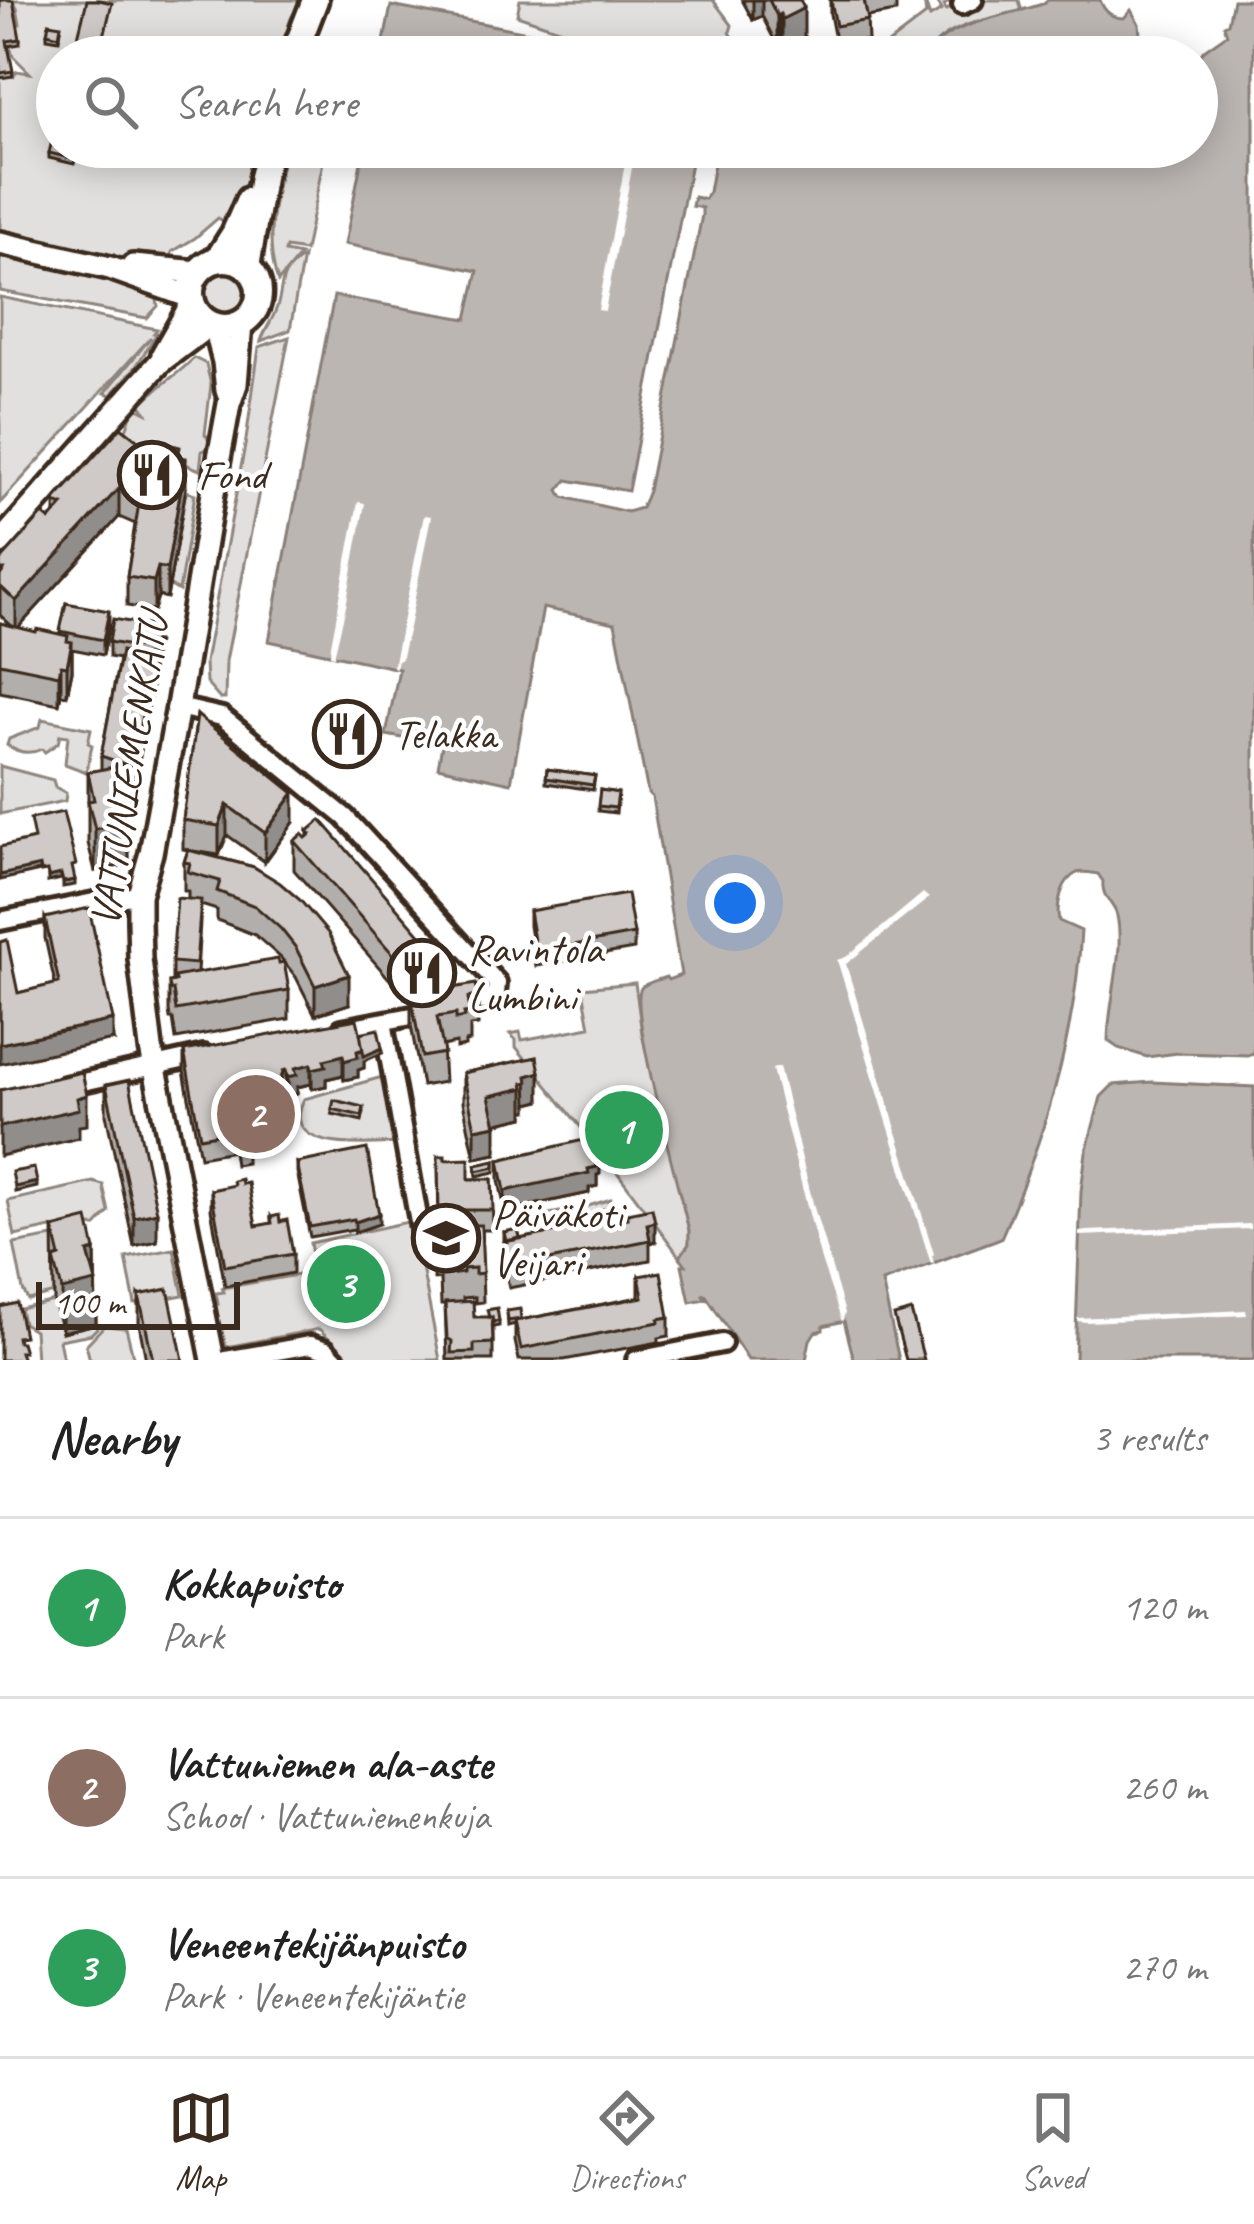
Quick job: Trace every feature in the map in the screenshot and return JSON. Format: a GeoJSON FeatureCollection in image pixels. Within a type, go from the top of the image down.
{"type":"FeatureCollection","features":[{"type":"Feature","properties":{"kind":"main road"},"geometry":{"type":"LineString","coordinates":[[301,36],[315,0]]}},
{"type":"Feature","properties":{"kind":"main road"},"geometry":{"type":"LineString","coordinates":[[247,267],[264,168]]}},
{"type":"Feature","properties":{"kind":"main road"},"geometry":{"type":"LineString","coordinates":[[200,283],[230,259],[247,267],[257,280],[259,297],[253,312],[241,323],[213,325],[201,317],[200,283],[235,234],[262,177]]}},
{"type":"Feature","properties":{"kind":"street"},"geometry":{"type":"LineString","coordinates":[[0,243],[200,283],[160,361],[0,544]]}},
{"type":"Feature","properties":{"kind":"street","name":"VATTUNIEMENKATU"},"geometry":{"type":"LineString","coordinates":[[212,1360],[154,1065],[140,959],[140,895],[238,373],[241,323]]}},
{"type":"Feature","properties":{"kind":"street"},"geometry":{"type":"LineString","coordinates":[[160,361],[213,325]]}},
{"type":"Feature","properties":{"kind":"street","name":"VATTUNIEMENKATU"},"geometry":{"type":"LineString","coordinates":[[213,325],[229,404]]}},
{"type":"Feature","properties":{"kind":"street"},"geometry":{"type":"LineString","coordinates":[[178,707],[222,717],[328,803],[497,983],[496,993],[477,1004],[326,1032]]}},
{"type":"Feature","properties":{"kind":"street"},"geometry":{"type":"LineString","coordinates":[[0,921],[140,895]]}},
{"type":"Feature","properties":{"kind":"street"},"geometry":{"type":"LineString","coordinates":[[383,1022],[422,1238]]}},
{"type":"Feature","properties":{"kind":"street"},"geometry":{"type":"LineString","coordinates":[[42,1091],[214,1053]]}},
{"type":"Feature","properties":{"kind":"street"},"geometry":{"type":"LineString","coordinates":[[636,1360],[722,1343]]}},
{"type":"Feature","properties":{"kind":"street"},"geometry":{"type":"LineString","coordinates":[[226,1360],[301,1345],[326,1350],[337,1360]]}},
{"type":"Feature","properties":{"kind":"shaded area"},"geometry":{"type":"Polygon","coordinates":[[[11,0],[299,0],[301,7],[290,19],[289,36],[36,36],[36,168],[251,168],[243,201],[229,224],[218,218],[172,252],[170,263],[156,273],[0,243],[0,77],[17,71],[30,73],[13,56],[7,37],[20,24],[11,0]]]}},
{"type":"Feature","properties":{"kind":"shaded area"},"geometry":{"type":"Polygon","coordinates":[[[520,0],[713,0],[732,25],[732,36],[586,36],[517,15],[520,0]]]}},
{"type":"Feature","properties":{"kind":"shaded area"},"geometry":{"type":"Polygon","coordinates":[[[924,0],[930,17],[942,10],[936,0],[952,0],[944,5],[946,10],[973,0],[1019,0],[1022,12],[982,20],[946,36],[898,36],[926,15],[924,0]]]}},
{"type":"Feature","properties":{"kind":"shaded area"},"geometry":{"type":"Polygon","coordinates":[[[1100,0],[1109,13],[1120,18],[1131,10],[1141,36],[947,36],[979,22],[1045,3],[1100,0]]]}},
{"type":"Feature","properties":{"kind":"shaded area"},"geometry":{"type":"Polygon","coordinates":[[[1233,0],[1254,0],[1254,1053],[1147,1057],[1108,1041],[1119,946],[1117,916],[1098,874],[1072,876],[1063,887],[1058,908],[1059,921],[1081,931],[1072,1011],[1044,1126],[1001,1238],[882,1282],[899,1360],[854,1360],[844,1321],[815,1332],[806,1360],[748,1360],[705,1294],[705,1299],[690,1302],[682,1265],[686,1265],[680,1257],[689,1244],[689,1230],[648,1064],[639,1003],[643,986],[681,975],[652,797],[615,623],[543,608],[511,783],[438,767],[442,745],[386,735],[399,669],[269,641],[334,296],[467,319],[478,271],[345,244],[360,168],[690,168],[628,491],[567,480],[559,490],[563,497],[627,512],[641,508],[648,491],[702,215],[702,208],[692,206],[694,197],[704,199],[709,192],[713,168],[1218,168],[1218,40],[1227,34],[1224,25],[1233,0]]]}},
{"type":"Feature","properties":{"kind":"shaded area"},"geometry":{"type":"Polygon","coordinates":[[[391,6],[549,36],[385,36],[391,6]]]}},
{"type":"Feature","properties":{"kind":"shaded area"},"geometry":{"type":"Polygon","coordinates":[[[281,168],[322,168],[305,251],[286,248],[285,252],[300,255],[278,282],[271,249],[281,168]]]}},
{"type":"Feature","properties":{"kind":"shaded area"},"geometry":{"type":"Polygon","coordinates":[[[0,256],[129,281],[156,294],[158,306],[147,318],[0,291],[0,256]]]}},
{"type":"Feature","properties":{"kind":"shaded area"},"geometry":{"type":"Polygon","coordinates":[[[303,257],[290,330],[261,341],[284,277],[303,257]]]}},
{"type":"Feature","properties":{"kind":"shaded area"},"geometry":{"type":"Polygon","coordinates":[[[225,267],[243,274],[250,292],[243,310],[225,317],[207,310],[200,292],[207,274],[225,267]]]}},
{"type":"Feature","properties":{"kind":"shaded area"},"geometry":{"type":"Polygon","coordinates":[[[0,297],[157,329],[157,333],[111,395],[105,393],[151,337],[0,503],[0,297]]]}},
{"type":"Feature","properties":{"kind":"shaded area"},"geometry":{"type":"Polygon","coordinates":[[[289,337],[226,661],[225,699],[220,699],[206,683],[205,662],[259,347],[289,337]]]}},
{"type":"Feature","properties":{"kind":"shaded area"},"geometry":{"type":"Polygon","coordinates":[[[194,358],[206,364],[211,385],[205,434],[211,442],[202,451],[200,470],[121,438],[136,407],[146,412],[141,404],[194,358]]]}},
{"type":"Feature","properties":{"kind":"shaded area"},"geometry":{"type":"Polygon","coordinates":[[[186,491],[195,494],[179,591],[169,585],[186,491]]]}},
{"type":"Feature","properties":{"kind":"shaded area"},"geometry":{"type":"Polygon","coordinates":[[[42,719],[91,729],[86,772],[65,764],[68,736],[60,735],[58,743],[45,752],[24,752],[7,745],[9,739],[40,727],[42,719]]]}},
{"type":"Feature","properties":{"kind":"shaded area"},"geometry":{"type":"Polygon","coordinates":[[[0,766],[53,780],[66,793],[65,801],[0,814],[0,766]]]}},
{"type":"Feature","properties":{"kind":"shaded area"},"geometry":{"type":"Polygon","coordinates":[[[635,983],[642,1034],[689,1230],[689,1244],[680,1257],[510,1034],[520,1032],[522,1040],[590,1027],[583,988],[635,983]]]}},
{"type":"Feature","properties":{"kind":"shaded area"},"geometry":{"type":"Polygon","coordinates":[[[386,1076],[398,1143],[330,1142],[304,1129],[299,1117],[304,1099],[386,1076]]]}},
{"type":"Feature","properties":{"kind":"shaded area"},"geometry":{"type":"Polygon","coordinates":[[[1113,1085],[1254,1087],[1254,1360],[1075,1360],[1081,1191],[1101,1097],[1113,1085]]]}},
{"type":"Feature","properties":{"kind":"shaded area"},"geometry":{"type":"Polygon","coordinates":[[[93,1182],[103,1185],[109,1212],[96,1226],[15,1236],[8,1201],[93,1182]]]}},
{"type":"Feature","properties":{"kind":"shaded area"},"geometry":{"type":"Polygon","coordinates":[[[611,1199],[613,1206],[597,1216],[599,1228],[550,1236],[550,1232],[587,1219],[519,1230],[516,1220],[582,1208],[611,1199]]]}},
{"type":"Feature","properties":{"kind":"shaded area"},"geometry":{"type":"Polygon","coordinates":[[[412,1221],[408,1226],[412,1247],[418,1247],[440,1360],[344,1360],[343,1351],[319,1329],[226,1347],[221,1326],[214,1325],[210,1303],[218,1304],[216,1293],[224,1292],[222,1288],[315,1272],[310,1243],[412,1221]]]}},
{"type":"Feature","properties":{"kind":"shaded area"},"geometry":{"type":"Polygon","coordinates":[[[70,1234],[58,1292],[28,1300],[14,1244],[70,1234]]]}},
{"type":"Feature","properties":{"kind":"shaded area"},"geometry":{"type":"Polygon","coordinates":[[[174,1249],[183,1295],[135,1304],[126,1258],[174,1249]]]}},
{"type":"Feature","properties":{"kind":"shaded area"},"geometry":{"type":"Polygon","coordinates":[[[54,1301],[62,1331],[96,1324],[97,1328],[91,1334],[59,1340],[63,1360],[36,1360],[34,1330],[23,1323],[20,1309],[54,1301]]]}},
{"type":"Feature","properties":{"kind":"shaded area"},"geometry":{"type":"Polygon","coordinates":[[[104,1326],[126,1328],[134,1360],[90,1360],[86,1345],[104,1326]]]}},
{"type":"Feature","properties":{"kind":"pier"},"geometry":{"type":"Polygon","coordinates":[[[624,168],[632,168],[605,311],[598,310],[624,168]]]}},
{"type":"Feature","properties":{"kind":"pier"},"geometry":{"type":"Polygon","coordinates":[[[358,502],[365,503],[334,656],[331,645],[358,502]]]}},
{"type":"Feature","properties":{"kind":"pier"},"geometry":{"type":"Polygon","coordinates":[[[424,515],[431,516],[396,668],[393,667],[424,515]]]}},
{"type":"Feature","properties":{"kind":"pier"},"geometry":{"type":"Polygon","coordinates":[[[923,893],[929,898],[846,964],[934,1254],[931,1264],[837,960],[923,893]]]}},
{"type":"Feature","properties":{"kind":"pier"},"geometry":{"type":"Polygon","coordinates":[[[779,1067],[845,1313],[842,1322],[821,1260],[772,1069],[779,1067]]]}},
{"type":"Feature","properties":{"kind":"pier"},"geometry":{"type":"Polygon","coordinates":[[[1250,1224],[1250,1229],[1079,1236],[1087,1231],[1250,1224]]]}},
{"type":"Feature","properties":{"kind":"pier"},"geometry":{"type":"Polygon","coordinates":[[[1246,1310],[1247,1315],[1077,1321],[1077,1318],[1246,1310]]]}},
{"type":"Feature","properties":{"kind":"building"},"geometry":{"type":"Polygon","coordinates":[[[0,0],[13,0],[20,39],[7,41],[13,71],[0,73],[0,0]]]}},
{"type":"Feature","properties":{"kind":"building"},"geometry":{"type":"Polygon","coordinates":[[[87,0],[112,3],[104,36],[78,36],[87,0]]]}},
{"type":"Feature","properties":{"kind":"building"},"geometry":{"type":"Polygon","coordinates":[[[769,0],[800,0],[804,8],[782,19],[769,0]]]}},
{"type":"Feature","properties":{"kind":"building"},"geometry":{"type":"Polygon","coordinates":[[[831,0],[864,0],[868,20],[836,26],[831,0]]]}},
{"type":"Feature","properties":{"kind":"building"},"geometry":{"type":"Polygon","coordinates":[[[49,23],[61,25],[59,36],[47,33],[49,23]]]}},
{"type":"Feature","properties":{"kind":"building"},"geometry":{"type":"Polygon","coordinates":[[[121,427],[142,446],[152,442],[180,447],[178,457],[186,458],[167,569],[158,567],[154,581],[127,577],[140,497],[119,488],[16,601],[0,586],[4,570],[0,570],[0,561],[43,514],[50,520],[63,505],[55,500],[121,427]]]}},
{"type":"Feature","properties":{"kind":"building"},"geometry":{"type":"Polygon","coordinates":[[[66,603],[109,611],[103,640],[60,631],[66,603]]]}},
{"type":"Feature","properties":{"kind":"building"},"geometry":{"type":"Polygon","coordinates":[[[113,619],[157,627],[152,650],[109,642],[113,619]]]}},
{"type":"Feature","properties":{"kind":"building"},"geometry":{"type":"Polygon","coordinates":[[[0,623],[68,636],[67,641],[72,642],[67,666],[61,665],[59,675],[0,663],[0,623]]]}},
{"type":"Feature","properties":{"kind":"building"},"geometry":{"type":"Polygon","coordinates":[[[121,651],[152,657],[133,767],[101,756],[121,651]]]}},
{"type":"Feature","properties":{"kind":"building"},"geometry":{"type":"Polygon","coordinates":[[[197,715],[294,793],[265,833],[227,805],[219,826],[183,820],[197,715]]]}},
{"type":"Feature","properties":{"kind":"building","name":"Telakka"},"geometry":{"type":"Polygon","coordinates":[[[328,716],[371,722],[369,749],[323,740],[328,716]]]}},
{"type":"Feature","properties":{"kind":"building"},"geometry":{"type":"Polygon","coordinates":[[[124,765],[128,788],[122,789],[129,822],[95,829],[88,772],[124,765]]]}},
{"type":"Feature","properties":{"kind":"building"},"geometry":{"type":"Polygon","coordinates":[[[547,769],[595,776],[593,785],[546,778],[547,769]]]}},
{"type":"Feature","properties":{"kind":"building"},"geometry":{"type":"Polygon","coordinates":[[[600,790],[618,793],[616,808],[598,806],[600,790]]]}},
{"type":"Feature","properties":{"kind":"building"},"geometry":{"type":"Polygon","coordinates":[[[63,812],[75,880],[63,882],[61,874],[48,877],[40,866],[0,875],[0,847],[34,839],[30,819],[63,812]]]}},
{"type":"Feature","properties":{"kind":"building"},"geometry":{"type":"Polygon","coordinates":[[[321,820],[430,946],[405,968],[294,841],[302,834],[306,838],[321,820]]]}},
{"type":"Feature","properties":{"kind":"building"},"geometry":{"type":"Polygon","coordinates":[[[188,850],[254,867],[280,883],[328,933],[349,975],[315,986],[281,929],[255,906],[217,891],[220,881],[188,872],[190,863],[184,862],[188,850]]]}},
{"type":"Feature","properties":{"kind":"building"},"geometry":{"type":"Polygon","coordinates":[[[627,894],[634,934],[536,952],[529,911],[627,894]]]}},
{"type":"Feature","properties":{"kind":"building"},"geometry":{"type":"Polygon","coordinates":[[[177,898],[201,900],[196,964],[172,962],[177,898]]]}},
{"type":"Feature","properties":{"kind":"building"},"geometry":{"type":"Polygon","coordinates":[[[89,908],[113,1020],[0,1044],[0,942],[7,940],[18,993],[59,983],[45,918],[89,908]]]}},
{"type":"Feature","properties":{"kind":"building"},"geometry":{"type":"Polygon","coordinates":[[[278,959],[284,962],[289,990],[176,1010],[169,982],[174,977],[278,959]]]}},
{"type":"Feature","properties":{"kind":"building"},"geometry":{"type":"Polygon","coordinates":[[[476,984],[478,995],[468,998],[470,1012],[465,1017],[437,1017],[444,1053],[422,1057],[411,995],[476,984]]]}},
{"type":"Feature","properties":{"kind":"building"},"geometry":{"type":"Polygon","coordinates":[[[357,1019],[364,1049],[357,1051],[358,1057],[344,1061],[343,1055],[324,1060],[326,1066],[295,1068],[297,1075],[288,1077],[283,1071],[273,1109],[276,1123],[244,1129],[246,1143],[235,1145],[233,1131],[200,1137],[184,1051],[357,1019]]]}},
{"type":"Feature","properties":{"kind":"building"},"geometry":{"type":"Polygon","coordinates":[[[378,1029],[382,1048],[364,1056],[360,1033],[378,1029]]]}},
{"type":"Feature","properties":{"kind":"building"},"geometry":{"type":"Polygon","coordinates":[[[537,1057],[540,1072],[527,1076],[524,1088],[489,1096],[496,1125],[475,1129],[463,1073],[537,1057]]]}},
{"type":"Feature","properties":{"kind":"building"},"geometry":{"type":"Polygon","coordinates":[[[82,1072],[87,1095],[77,1098],[79,1109],[0,1127],[0,1090],[82,1072]]]}},
{"type":"Feature","properties":{"kind":"building"},"geometry":{"type":"Polygon","coordinates":[[[129,1080],[157,1212],[134,1217],[106,1085],[129,1080]]]}},
{"type":"Feature","properties":{"kind":"building"},"geometry":{"type":"Polygon","coordinates":[[[334,1100],[364,1107],[362,1116],[332,1109],[334,1100]]]}},
{"type":"Feature","properties":{"kind":"building"},"geometry":{"type":"Polygon","coordinates":[[[596,1137],[600,1155],[595,1156],[597,1167],[588,1169],[589,1173],[505,1191],[499,1160],[596,1137]]]}},
{"type":"Feature","properties":{"kind":"building"},"geometry":{"type":"Polygon","coordinates":[[[367,1149],[379,1214],[310,1227],[297,1163],[367,1149]]]}},
{"type":"Feature","properties":{"kind":"building"},"geometry":{"type":"Polygon","coordinates":[[[438,1156],[469,1159],[469,1179],[492,1179],[493,1210],[449,1210],[449,1216],[439,1216],[438,1156]]]}},
{"type":"Feature","properties":{"kind":"building"},"geometry":{"type":"Polygon","coordinates":[[[495,1161],[495,1167],[477,1171],[476,1165],[495,1161]]]}},
{"type":"Feature","properties":{"kind":"building"},"geometry":{"type":"Polygon","coordinates":[[[34,1168],[37,1182],[15,1187],[12,1172],[34,1168]]]}},
{"type":"Feature","properties":{"kind":"building"},"geometry":{"type":"Polygon","coordinates":[[[241,1179],[242,1184],[248,1183],[256,1226],[272,1223],[271,1217],[279,1215],[280,1222],[287,1220],[293,1254],[225,1266],[211,1190],[241,1179]]]}},
{"type":"Feature","properties":{"kind":"building"},"geometry":{"type":"Polygon","coordinates":[[[652,1208],[655,1222],[647,1224],[650,1240],[509,1268],[504,1242],[628,1218],[627,1213],[652,1208]]]}},
{"type":"Feature","properties":{"kind":"building"},"geometry":{"type":"Polygon","coordinates":[[[88,1219],[95,1250],[88,1252],[96,1282],[62,1290],[53,1228],[88,1219]]]}},
{"type":"Feature","properties":{"kind":"building"},"geometry":{"type":"Polygon","coordinates":[[[439,1224],[461,1226],[461,1230],[481,1225],[483,1273],[475,1274],[475,1268],[441,1276],[440,1250],[434,1250],[434,1242],[440,1242],[439,1224]]]}},
{"type":"Feature","properties":{"kind":"building"},"geometry":{"type":"Polygon","coordinates":[[[518,1229],[520,1238],[506,1241],[504,1232],[518,1229]]]}},
{"type":"Feature","properties":{"kind":"building"},"geometry":{"type":"Polygon","coordinates":[[[661,1272],[669,1317],[521,1349],[515,1321],[643,1297],[639,1276],[661,1272]]]}},
{"type":"Feature","properties":{"kind":"building"},"geometry":{"type":"Polygon","coordinates":[[[168,1289],[183,1360],[153,1360],[139,1295],[168,1289]]]}},
{"type":"Feature","properties":{"kind":"building"},"geometry":{"type":"Polygon","coordinates":[[[473,1301],[474,1317],[492,1317],[493,1343],[474,1344],[474,1352],[451,1353],[445,1303],[473,1301]]]}},
{"type":"Feature","properties":{"kind":"building"},"geometry":{"type":"Polygon","coordinates":[[[17,1303],[23,1360],[0,1360],[0,1307],[17,1303]]]}},
{"type":"Feature","properties":{"kind":"building"},"geometry":{"type":"Polygon","coordinates":[[[497,1308],[499,1321],[493,1322],[487,1310],[497,1308]]]}},
{"type":"Feature","properties":{"kind":"building"},"geometry":{"type":"Polygon","coordinates":[[[520,1309],[521,1319],[508,1321],[507,1311],[520,1309]]]}},
{"type":"Feature","properties":{"kind":"building"},"geometry":{"type":"Polygon","coordinates":[[[911,1311],[924,1360],[906,1360],[894,1316],[911,1311]]]}},
{"type":"Feature","properties":{"kind":"place","name":"Fond"},"geometry":{"type":"Point","coordinates":[152,475]}},
{"type":"Feature","properties":{"kind":"place","name":"Telakka"},"geometry":{"type":"Point","coordinates":[347,734]}},
{"type":"Feature","properties":{"kind":"place","name":"Ravintola Lumbini"},"geometry":{"type":"Point","coordinates":[422,973]}},
{"type":"Feature","properties":{"kind":"place","name":"Vattuniemen ala-aste"},"geometry":{"type":"Point","coordinates":[256,1114]}},
{"type":"Feature","properties":{"kind":"place","name":"Kokkapuisto"},"geometry":{"type":"Point","coordinates":[624,1130]}},
{"type":"Feature","properties":{"kind":"place","name":"Päiväkoti Veijari"},"geometry":{"type":"Point","coordinates":[446,1238]}},
{"type":"Feature","properties":{"kind":"place","name":"Veneentekijänpuisto"},"geometry":{"type":"Point","coordinates":[346,1284]}}]}
